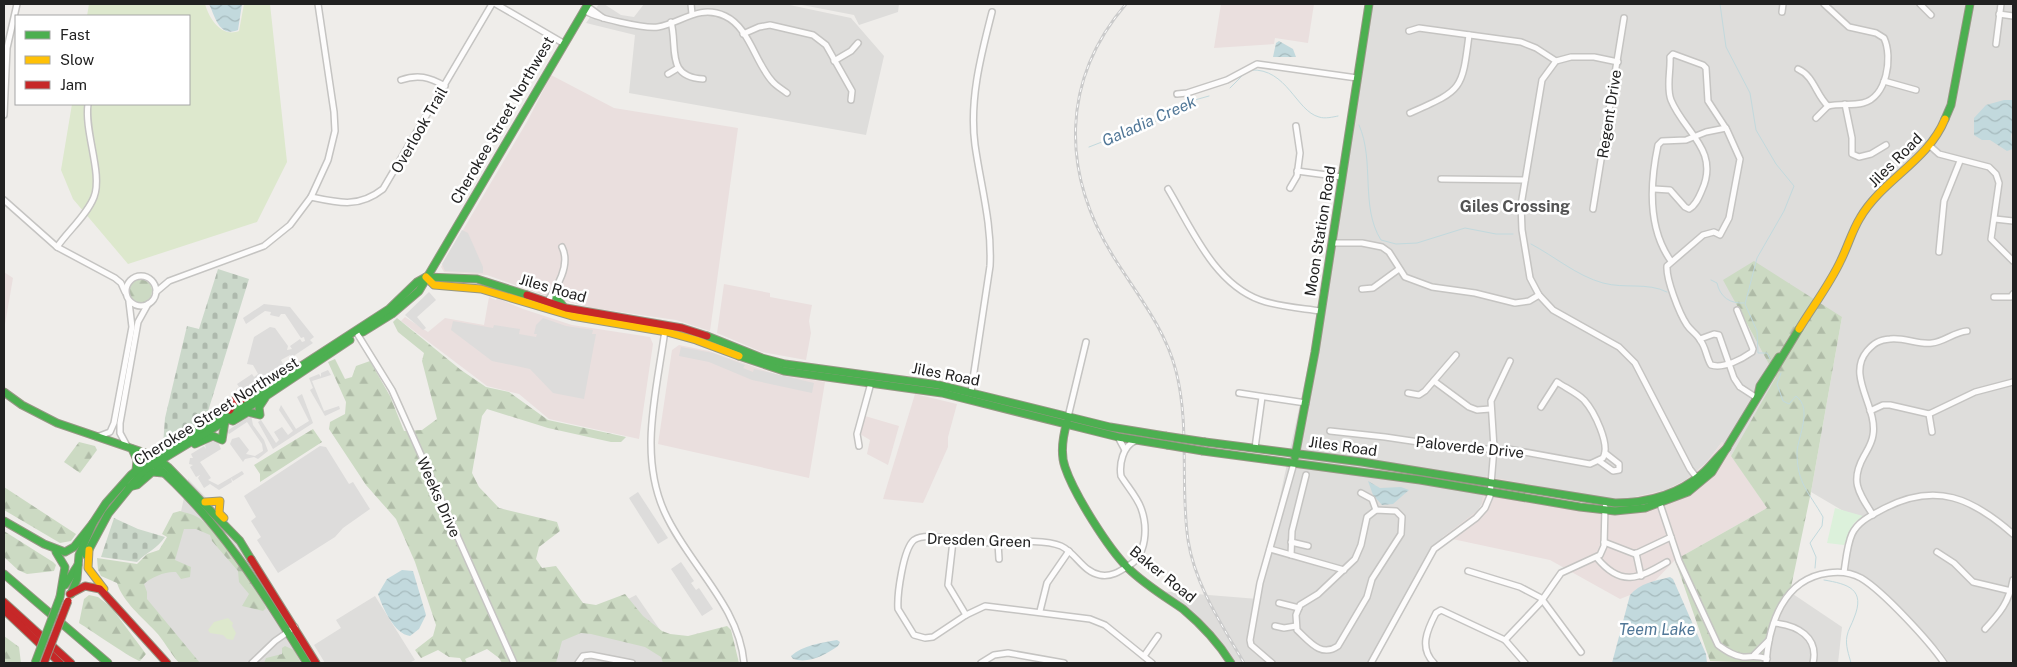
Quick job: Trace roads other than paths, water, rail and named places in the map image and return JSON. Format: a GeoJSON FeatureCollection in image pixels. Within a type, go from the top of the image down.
{"type":"FeatureCollection","features":[{"type":"Feature","properties":{"kind":"main road","name":"Moon Station Road"},"geometry":{"type":"LineString","coordinates":[[1294,462],[1306,403],[1369,4]]}},
{"type":"Feature","properties":{"kind":"main road","name":"Jiles Road"},"geometry":{"type":"LineString","coordinates":[[1660,501],[1697,478],[1727,448],[1757,398],[1760,386],[1767,374],[1784,349],[1835,260],[1848,244],[1860,217],[1940,132],[1951,106],[1970,4]]}},
{"type":"Feature","properties":{"kind":"main road","name":"Cherokee Street Northwest"},"geometry":{"type":"LineString","coordinates":[[78,565],[79,555],[93,523],[112,495],[136,471],[266,396],[392,314],[419,291],[563,43],[586,7]]}},
{"type":"Feature","properties":{"kind":"main road"},"geometry":{"type":"LineString","coordinates":[[433,267],[444,277]]}},
{"type":"Feature","properties":{"kind":"main road","name":"Jiles Road"},"geometry":{"type":"LineString","coordinates":[[426,278],[444,277],[486,282],[566,308],[666,329],[771,368],[948,394],[1067,421],[1205,442],[1296,453],[1606,506],[1660,501],[1685,493],[1703,480],[1724,458],[1727,448]]}},
{"type":"Feature","properties":{"kind":"main road","name":"Cherokee Street Northwest"},"geometry":{"type":"LineString","coordinates":[[78,565],[89,550],[103,521],[129,487],[154,460],[184,446],[224,419],[234,407],[236,398],[242,400],[263,386],[267,387],[374,319],[417,282],[426,278]]}},
{"type":"Feature","properties":{"kind":"main road","name":"Jiles Road"},"geometry":{"type":"LineString","coordinates":[[426,278],[434,285],[460,284],[482,288],[575,317],[708,336],[753,355],[785,364],[923,382],[971,392],[1136,441],[1491,487]]}},
{"type":"Feature","properties":{"kind":"main road"},"geometry":{"type":"LineString","coordinates":[[556,289],[556,297],[566,308]]}},
{"type":"Feature","properties":{"kind":"main road"},"geometry":{"type":"LineString","coordinates":[[4,392],[44,417],[130,447],[154,460],[184,482],[236,537],[295,627],[316,663]]}},
{"type":"Feature","properties":{"kind":"main road"},"geometry":{"type":"LineString","coordinates":[[184,446],[190,446],[213,436],[222,440],[224,419],[234,421],[248,412],[260,415],[259,407],[266,396]]}},
{"type":"Feature","properties":{"kind":"main road","name":"Baker Road"},"geometry":{"type":"LineString","coordinates":[[1067,421],[1063,453],[1067,474],[1114,550],[1127,567],[1188,612],[1213,637],[1231,663]]}},
{"type":"Feature","properties":{"kind":"main road"},"geometry":{"type":"LineString","coordinates":[[130,447],[137,460],[136,471]]}},
{"type":"Feature","properties":{"kind":"main road"},"geometry":{"type":"LineString","coordinates":[[176,450],[172,458],[172,464],[184,482]]}},
{"type":"Feature","properties":{"kind":"main road"},"geometry":{"type":"LineString","coordinates":[[154,460],[227,539],[254,576],[307,663]]}},
{"type":"Feature","properties":{"kind":"main road"},"geometry":{"type":"LineString","coordinates":[[129,487],[137,485],[152,472],[166,474]]}},
{"type":"Feature","properties":{"kind":"main road"},"geometry":{"type":"LineString","coordinates":[[204,502],[220,501],[219,513],[236,532],[236,537]]}},
{"type":"Feature","properties":{"kind":"main road"},"geometry":{"type":"LineString","coordinates":[[4,521],[52,548],[65,552],[72,550],[86,529],[93,523]]}},
{"type":"Feature","properties":{"kind":"main road"},"geometry":{"type":"LineString","coordinates":[[52,548],[66,563],[60,597]]}},
{"type":"Feature","properties":{"kind":"main road"},"geometry":{"type":"LineString","coordinates":[[89,550],[88,568],[92,576],[147,637],[147,640]]}},
{"type":"Feature","properties":{"kind":"main road"},"geometry":{"type":"LineString","coordinates":[[35,663],[60,597],[78,565]]}},
{"type":"Feature","properties":{"kind":"main road"},"geometry":{"type":"LineString","coordinates":[[44,663],[76,579],[78,565]]}},
{"type":"Feature","properties":{"kind":"main road"},"geometry":{"type":"LineString","coordinates":[[4,574],[108,663]]}},
{"type":"Feature","properties":{"kind":"main road"},"geometry":{"type":"LineString","coordinates":[[69,598],[85,586],[100,589],[167,663]]}},
{"type":"Feature","properties":{"kind":"main road"},"geometry":{"type":"LineString","coordinates":[[4,602],[71,663]]}},
{"type":"Feature","properties":{"kind":"main road"},"geometry":{"type":"LineString","coordinates":[[4,610],[60,663]]}},
{"type":"Feature","properties":{"kind":"street"},"geometry":{"type":"LineString","coordinates":[[4,115],[5,47],[17,4]]}},
{"type":"Feature","properties":{"kind":"street"},"geometry":{"type":"LineString","coordinates":[[130,447],[120,433],[120,423],[138,322],[148,304],[153,300],[156,292],[169,281],[264,246],[290,225],[311,197],[330,154],[336,122],[318,4]]}},
{"type":"Feature","properties":{"kind":"street"},"geometry":{"type":"LineString","coordinates":[[494,4],[563,43]]}},
{"type":"Feature","properties":{"kind":"street","name":"Overlook Trail"},"geometry":{"type":"LineString","coordinates":[[311,197],[337,203],[355,203],[369,199],[384,188],[494,4]]}},
{"type":"Feature","properties":{"kind":"street"},"geometry":{"type":"LineString","coordinates":[[691,4],[692,14]]}},
{"type":"Feature","properties":{"kind":"street"},"geometry":{"type":"LineString","coordinates":[[1782,12],[1783,4]]}},
{"type":"Feature","properties":{"kind":"street"},"geometry":{"type":"LineString","coordinates":[[1816,118],[1828,106],[1870,101],[1882,88],[1889,54],[1884,38],[1876,33],[1849,28],[1824,4]]}},
{"type":"Feature","properties":{"kind":"street"},"geometry":{"type":"LineString","coordinates":[[1920,4],[1931,15]]}},
{"type":"Feature","properties":{"kind":"street"},"geometry":{"type":"LineString","coordinates":[[1996,44],[2001,4]]}},
{"type":"Feature","properties":{"kind":"street"},"geometry":{"type":"LineString","coordinates":[[586,7],[608,20],[654,28],[692,14],[714,13],[724,16],[737,24],[771,80],[787,93]]}},
{"type":"Feature","properties":{"kind":"street"},"geometry":{"type":"LineString","coordinates":[[971,392],[990,266],[991,247],[989,213],[975,144],[973,108],[978,71],[992,12]]}},
{"type":"Feature","properties":{"kind":"street"},"geometry":{"type":"LineString","coordinates":[[1999,14],[2013,16]]}},
{"type":"Feature","properties":{"kind":"street","name":"Regent Drive"},"geometry":{"type":"LineString","coordinates":[[1594,209],[1624,18]]}},
{"type":"Feature","properties":{"kind":"street"},"geometry":{"type":"LineString","coordinates":[[671,22],[675,36],[673,55],[678,68],[692,77],[703,79]]}},
{"type":"Feature","properties":{"kind":"street"},"geometry":{"type":"LineString","coordinates":[[743,34],[759,26],[770,25],[806,32],[820,39],[852,91],[851,100]]}},
{"type":"Feature","properties":{"kind":"street"},"geometry":{"type":"LineString","coordinates":[[1410,31],[1418,28],[1530,45],[1556,61]]}},
{"type":"Feature","properties":{"kind":"street"},"geometry":{"type":"LineString","coordinates":[[1410,113],[1439,99],[1456,88],[1466,67],[1469,35]]}},
{"type":"Feature","properties":{"kind":"street"},"geometry":{"type":"LineString","coordinates":[[834,61],[851,51],[858,43]]}},
{"type":"Feature","properties":{"kind":"street"},"geometry":{"type":"LineString","coordinates":[[1654,189],[1670,190],[1686,208],[1695,205],[1705,185],[1707,171],[1705,154],[1670,98],[1670,57],[1673,54],[1703,65],[1706,68],[1708,101],[1726,128],[1740,159],[1728,218],[1720,235],[1714,232],[1703,235],[1667,266],[1667,280],[1688,326],[1700,339],[1711,365],[1716,367],[1728,364],[1752,352],[1737,310]]}},
{"type":"Feature","properties":{"kind":"street"},"geometry":{"type":"LineString","coordinates":[[1618,62],[1594,57],[1571,57],[1556,61],[1542,80],[1522,205],[1522,230],[1530,278],[1538,295],[1554,310],[1619,347],[1635,363],[1690,469],[1697,478]]}},
{"type":"Feature","properties":{"kind":"street"},"geometry":{"type":"LineString","coordinates":[[1177,94],[1187,93],[1227,80],[1257,64],[1357,78]]}},
{"type":"Feature","properties":{"kind":"street"},"geometry":{"type":"LineString","coordinates":[[668,74],[678,68]]}},
{"type":"Feature","properties":{"kind":"street"},"geometry":{"type":"LineString","coordinates":[[1798,69],[1805,72],[1822,101],[1828,106]]}},
{"type":"Feature","properties":{"kind":"street"},"geometry":{"type":"LineString","coordinates":[[401,80],[419,76],[434,80],[445,86]]}},
{"type":"Feature","properties":{"kind":"street"},"geometry":{"type":"LineString","coordinates":[[1884,80],[1916,90]]}},
{"type":"Feature","properties":{"kind":"street"},"geometry":{"type":"LineString","coordinates":[[1845,104],[1852,138],[1852,154],[1858,157],[1871,154],[1886,145]]}},
{"type":"Feature","properties":{"kind":"street"},"geometry":{"type":"LineString","coordinates":[[57,247],[90,204],[96,192],[97,181],[87,122],[88,105]]}},
{"type":"Feature","properties":{"kind":"street"},"geometry":{"type":"LineString","coordinates":[[1290,188],[1294,184],[1300,148],[1296,126]]}},
{"type":"Feature","properties":{"kind":"street"},"geometry":{"type":"LineString","coordinates":[[1671,261],[1664,251],[1652,206],[1655,158],[1660,142],[1686,140],[1726,128]]}},
{"type":"Feature","properties":{"kind":"street"},"geometry":{"type":"LineString","coordinates":[[1929,145],[1940,154],[1960,161],[1988,167],[1996,174],[1999,183],[1991,239],[2013,261]]}},
{"type":"Feature","properties":{"kind":"street"},"geometry":{"type":"LineString","coordinates":[[1939,252],[1944,201],[1960,161]]}},
{"type":"Feature","properties":{"kind":"street"},"geometry":{"type":"LineString","coordinates":[[1297,171],[1342,177]]}},
{"type":"Feature","properties":{"kind":"street"},"geometry":{"type":"LineString","coordinates":[[1441,179],[1525,180]]}},
{"type":"Feature","properties":{"kind":"street"},"geometry":{"type":"LineString","coordinates":[[1168,189],[1208,255],[1230,282],[1259,299],[1321,311]]}},
{"type":"Feature","properties":{"kind":"street"},"geometry":{"type":"LineString","coordinates":[[4,200],[57,247],[115,278],[121,283],[129,302],[132,327],[114,423],[110,432],[97,437]]}},
{"type":"Feature","properties":{"kind":"street"},"geometry":{"type":"LineString","coordinates":[[1994,219],[2013,221]]}},
{"type":"Feature","properties":{"kind":"street"},"geometry":{"type":"LineString","coordinates":[[1332,242],[1376,245],[1389,252],[1406,277],[1424,285],[1475,293],[1515,303],[1529,301],[1538,295]]}},
{"type":"Feature","properties":{"kind":"street"},"geometry":{"type":"LineString","coordinates":[[547,302],[561,279],[565,256],[562,247]]}},
{"type":"Feature","properties":{"kind":"street"},"geometry":{"type":"LineString","coordinates":[[1362,289],[1373,288],[1399,269]]}},
{"type":"Feature","properties":{"kind":"street"},"geometry":{"type":"LineString","coordinates":[[115,278],[124,280],[141,276],[152,280],[169,281]]}},
{"type":"Feature","properties":{"kind":"street"},"geometry":{"type":"LineString","coordinates":[[125,292],[128,282],[134,277]]}},
{"type":"Feature","properties":{"kind":"street"},"geometry":{"type":"LineString","coordinates":[[152,280],[156,292]]}},
{"type":"Feature","properties":{"kind":"street"},"geometry":{"type":"LineString","coordinates":[[1994,297],[2011,297],[2013,294]]}},
{"type":"Feature","properties":{"kind":"street"},"geometry":{"type":"LineString","coordinates":[[129,302],[138,306],[148,304]]}},
{"type":"Feature","properties":{"kind":"street"},"geometry":{"type":"LineString","coordinates":[[666,329],[651,436],[651,456],[655,486],[673,528],[730,617],[737,634],[744,663]]}},
{"type":"Feature","properties":{"kind":"street"},"geometry":{"type":"LineString","coordinates":[[1872,515],[1856,484],[1857,470],[1872,443],[1874,433],[1859,370],[1863,355],[1876,342],[1894,338],[1932,344],[1957,332],[1967,331]]}},
{"type":"Feature","properties":{"kind":"street"},"geometry":{"type":"LineString","coordinates":[[1700,339],[1714,334],[1719,335],[1728,364],[1740,387],[1757,398]]}},
{"type":"Feature","properties":{"kind":"street","name":"Weeks Drive"},"geometry":{"type":"LineString","coordinates":[[358,335],[392,390],[514,663]]}},
{"type":"Feature","properties":{"kind":"street"},"geometry":{"type":"LineString","coordinates":[[1067,421],[1086,342]]}},
{"type":"Feature","properties":{"kind":"street"},"geometry":{"type":"LineString","coordinates":[[1408,393],[1422,394],[1456,355]]}},
{"type":"Feature","properties":{"kind":"street"},"geometry":{"type":"LineString","coordinates":[[1371,663],[1429,556],[1438,545],[1480,514],[1488,502],[1494,448],[1490,409],[1493,393],[1505,375],[1510,361]]}},
{"type":"Feature","properties":{"kind":"street"},"geometry":{"type":"LineString","coordinates":[[1434,381],[1469,407],[1477,410],[1490,409]]}},
{"type":"Feature","properties":{"kind":"street"},"geometry":{"type":"LineString","coordinates":[[1541,407],[1557,382],[1580,396],[1587,404],[1605,440],[1605,453],[1599,461],[1612,471],[1619,470],[1619,464],[1605,453]]}},
{"type":"Feature","properties":{"kind":"street"},"geometry":{"type":"LineString","coordinates":[[1870,411],[1883,405],[1890,405],[1929,414],[1975,392],[2013,382]]}},
{"type":"Feature","properties":{"kind":"street"},"geometry":{"type":"LineString","coordinates":[[859,446],[857,434],[871,383]]}},
{"type":"Feature","properties":{"kind":"street"},"geometry":{"type":"LineString","coordinates":[[1240,393],[1306,403]]}},
{"type":"Feature","properties":{"kind":"street"},"geometry":{"type":"LineString","coordinates":[[1255,448],[1262,396]]}},
{"type":"Feature","properties":{"kind":"street"},"geometry":{"type":"LineString","coordinates":[[1929,414],[1932,432]]}},
{"type":"Feature","properties":{"kind":"street","name":"Paloverde Drive"},"geometry":{"type":"LineString","coordinates":[[1330,431],[1466,449],[1508,448],[1584,464],[1599,461]]}},
{"type":"Feature","properties":{"kind":"street"},"geometry":{"type":"LineString","coordinates":[[1118,437],[1126,450]]}},
{"type":"Feature","properties":{"kind":"street"},"geometry":{"type":"LineString","coordinates":[[1127,567],[1140,556],[1144,535],[1140,506],[1120,474],[1126,450],[1130,443],[1136,441]]}},
{"type":"Feature","properties":{"kind":"street"},"geometry":{"type":"LineString","coordinates":[[1272,663],[1251,645],[1250,640],[1256,602],[1294,462]]}},
{"type":"Feature","properties":{"kind":"street"},"geometry":{"type":"LineString","coordinates":[[1291,555],[1291,542],[1306,475]]}},
{"type":"Feature","properties":{"kind":"street"},"geometry":{"type":"LineString","coordinates":[[1361,493],[1372,499],[1376,510]]}},
{"type":"Feature","properties":{"kind":"street"},"geometry":{"type":"LineString","coordinates":[[1844,572],[1851,535],[1858,524],[1904,499],[1923,494],[1946,495],[1964,500],[1991,516],[2013,534]]}},
{"type":"Feature","properties":{"kind":"street"},"geometry":{"type":"LineString","coordinates":[[1660,501],[1671,537],[1708,626],[1718,645],[1729,653],[1743,657],[1754,655],[1769,640]]}},
{"type":"Feature","properties":{"kind":"street"},"geometry":{"type":"LineString","coordinates":[[1505,640],[1566,570],[1597,558],[1604,542],[1606,506]]}},
{"type":"Feature","properties":{"kind":"street"},"geometry":{"type":"LineString","coordinates":[[1376,510],[1396,511],[1402,517],[1403,526],[1390,554],[1372,579],[1366,597],[1338,646],[1332,650],[1318,649],[1297,630],[1299,608],[1303,602],[1318,594],[1344,570],[1358,555],[1367,516],[1376,510]]}},
{"type":"Feature","properties":{"kind":"street","name":"Dresden Green"},"geometry":{"type":"LineString","coordinates":[[1127,567],[1114,574],[1096,574],[1087,569],[1069,551],[1051,543],[953,541],[924,537],[910,544],[906,551],[898,612],[914,635],[925,638],[933,637],[966,615],[985,606],[1040,611],[1101,623],[1152,663]]}},
{"type":"Feature","properties":{"kind":"street"},"geometry":{"type":"LineString","coordinates":[[1604,542],[1636,553],[1671,537]]}},
{"type":"Feature","properties":{"kind":"street"},"geometry":{"type":"LineString","coordinates":[[953,541],[948,585],[966,615]]}},
{"type":"Feature","properties":{"kind":"street"},"geometry":{"type":"LineString","coordinates":[[1291,542],[1308,546]]}},
{"type":"Feature","properties":{"kind":"street"},"geometry":{"type":"LineString","coordinates":[[998,543],[999,559]]}},
{"type":"Feature","properties":{"kind":"street"},"geometry":{"type":"LineString","coordinates":[[1270,549],[1344,570]]}},
{"type":"Feature","properties":{"kind":"street"},"geometry":{"type":"LineString","coordinates":[[1040,611],[1047,583],[1069,551]]}},
{"type":"Feature","properties":{"kind":"street"},"geometry":{"type":"LineString","coordinates":[[1936,552],[1954,563],[1972,582],[2011,591]]}},
{"type":"Feature","properties":{"kind":"street"},"geometry":{"type":"LineString","coordinates":[[1636,553],[1641,576]]}},
{"type":"Feature","properties":{"kind":"street"},"geometry":{"type":"LineString","coordinates":[[1597,558],[1610,571],[1629,577],[1641,576],[1667,562]]}},
{"type":"Feature","properties":{"kind":"street"},"geometry":{"type":"LineString","coordinates":[[1468,572],[1520,588],[1542,599],[1581,652]]}},
{"type":"Feature","properties":{"kind":"street"},"geometry":{"type":"LineString","coordinates":[[1754,655],[1767,661],[1769,640],[1774,623],[1780,607],[1791,591],[1805,579],[1820,574],[1844,572],[1861,578],[1885,598],[1944,663]]}},
{"type":"Feature","properties":{"kind":"street"},"geometry":{"type":"LineString","coordinates":[[1985,629],[2004,608],[2013,580]]}},
{"type":"Feature","properties":{"kind":"street"},"geometry":{"type":"LineString","coordinates":[[1279,603],[1299,608]]}},
{"type":"Feature","properties":{"kind":"street"},"geometry":{"type":"LineString","coordinates":[[1434,663],[1425,648],[1426,636],[1436,613],[1441,610],[1505,640],[1525,663]]}},
{"type":"Feature","properties":{"kind":"street"},"geometry":{"type":"LineString","coordinates":[[1774,623],[1791,626],[1807,636],[1814,647],[1813,663]]}},
{"type":"Feature","properties":{"kind":"street"},"geometry":{"type":"LineString","coordinates":[[1275,626],[1284,628],[1296,626]]}},
{"type":"Feature","properties":{"kind":"street"},"geometry":{"type":"LineString","coordinates":[[252,663],[259,652],[264,652],[295,627]]}},
{"type":"Feature","properties":{"kind":"street"},"geometry":{"type":"LineString","coordinates":[[1144,656],[1158,636]]}},
{"type":"Feature","properties":{"kind":"street"},"geometry":{"type":"LineString","coordinates":[[981,663],[994,655],[1008,653],[1064,663]]}},
{"type":"Feature","properties":{"kind":"street"},"geometry":{"type":"LineString","coordinates":[[578,663],[583,656],[591,655],[632,663]]}},
{"type":"Feature","properties":{"kind":"water"},"geometry":{"type":"Polygon","coordinates":[[[209,4],[242,4],[238,30],[232,32],[222,28],[209,4]]]}},
{"type":"Feature","properties":{"kind":"water"},"geometry":{"type":"Polygon","coordinates":[[[1279,41],[1293,49],[1296,57],[1273,57],[1276,43],[1279,41]]]}},
{"type":"Feature","properties":{"kind":"water"},"geometry":{"type":"Polygon","coordinates":[[[2004,100],[2013,100],[2013,128],[2011,136],[2013,149],[2007,151],[1990,140],[1982,140],[1974,135],[1974,118],[1986,105],[2004,100]]]}},
{"type":"Feature","properties":{"kind":"water"},"geometry":{"type":"Polygon","coordinates":[[[1368,481],[1380,488],[1401,487],[1409,490],[1393,504],[1382,505],[1373,495],[1368,481]]]}},
{"type":"Feature","properties":{"kind":"water"},"geometry":{"type":"Polygon","coordinates":[[[402,570],[413,571],[426,615],[419,629],[410,636],[399,631],[394,626],[378,594],[387,579],[402,570]]]}},
{"type":"Feature","properties":{"kind":"water","name":"Teem Lake"},"geometry":{"type":"Polygon","coordinates":[[[1670,577],[1673,579],[1706,654],[1707,663],[1612,663],[1630,595],[1643,585],[1670,577]]]}},
{"type":"Feature","properties":{"kind":"water"},"geometry":{"type":"Polygon","coordinates":[[[837,640],[840,642],[838,646],[817,658],[799,660],[793,659],[791,656],[807,647],[837,640]]]}},
{"type":"Feature","properties":{"kind":"waterway"},"geometry":{"type":"LineString","coordinates":[[1720,4],[1726,47],[1750,93],[1756,130],[1776,164],[1794,186],[1784,211],[1757,258],[1745,304],[1757,331],[1758,353],[1767,353],[1770,359]]}},
{"type":"Feature","properties":{"kind":"waterway","name":"Galadia Creek"},"geometry":{"type":"LineString","coordinates":[[1251,70],[1263,71],[1274,76],[1311,113],[1321,118],[1338,116]]}},
{"type":"Feature","properties":{"kind":"waterway","name":"Galadia Creek"},"geometry":{"type":"LineString","coordinates":[[1230,88],[1245,73]]}},
{"type":"Feature","properties":{"kind":"waterway","name":"Galadia Creek"},"geometry":{"type":"LineString","coordinates":[[1089,147],[1156,121],[1184,103],[1209,96]]}},
{"type":"Feature","properties":{"kind":"waterway","name":"Galadia Creek"},"geometry":{"type":"LineString","coordinates":[[1359,125],[1364,139],[1371,213],[1381,240],[1396,244],[1417,243],[1465,228],[1496,234],[1513,234]]}},
{"type":"Feature","properties":{"kind":"waterway","name":"Galadia Creek"},"geometry":{"type":"LineString","coordinates":[[1531,244],[1593,280],[1619,286],[1652,287],[1667,292]]}},
{"type":"Feature","properties":{"kind":"waterway","name":"Galadia Creek"},"geometry":{"type":"LineString","coordinates":[[1711,280],[1717,283],[1718,288],[1726,299],[1744,303]]}},
{"type":"Feature","properties":{"kind":"waterway"},"geometry":{"type":"LineString","coordinates":[[1781,373],[1777,384],[1783,401],[1789,404],[1796,396],[1801,401],[1804,415],[1797,452],[1799,472],[1805,487],[1823,517],[1822,526],[1810,543],[1816,557],[1815,568]]}},
{"type":"Feature","properties":{"kind":"waterway"},"geometry":{"type":"LineString","coordinates":[[1824,580],[1847,586],[1856,594],[1858,600],[1847,639],[1851,663]]}},
{"type":"Feature","properties":{"kind":"railway"},"geometry":{"type":"LineString","coordinates":[[1126,4],[1105,33],[1089,64],[1080,95],[1076,127],[1077,159],[1084,192],[1096,224],[1113,256],[1157,325],[1171,355],[1176,371],[1183,413],[1186,519],[1192,557],[1210,604],[1244,663]]}},
{"type":"Feature","properties":{"kind":"district","name":"Giles Crossing"},"geometry":{"type":"Point","coordinates":[1515,206]}}]}
